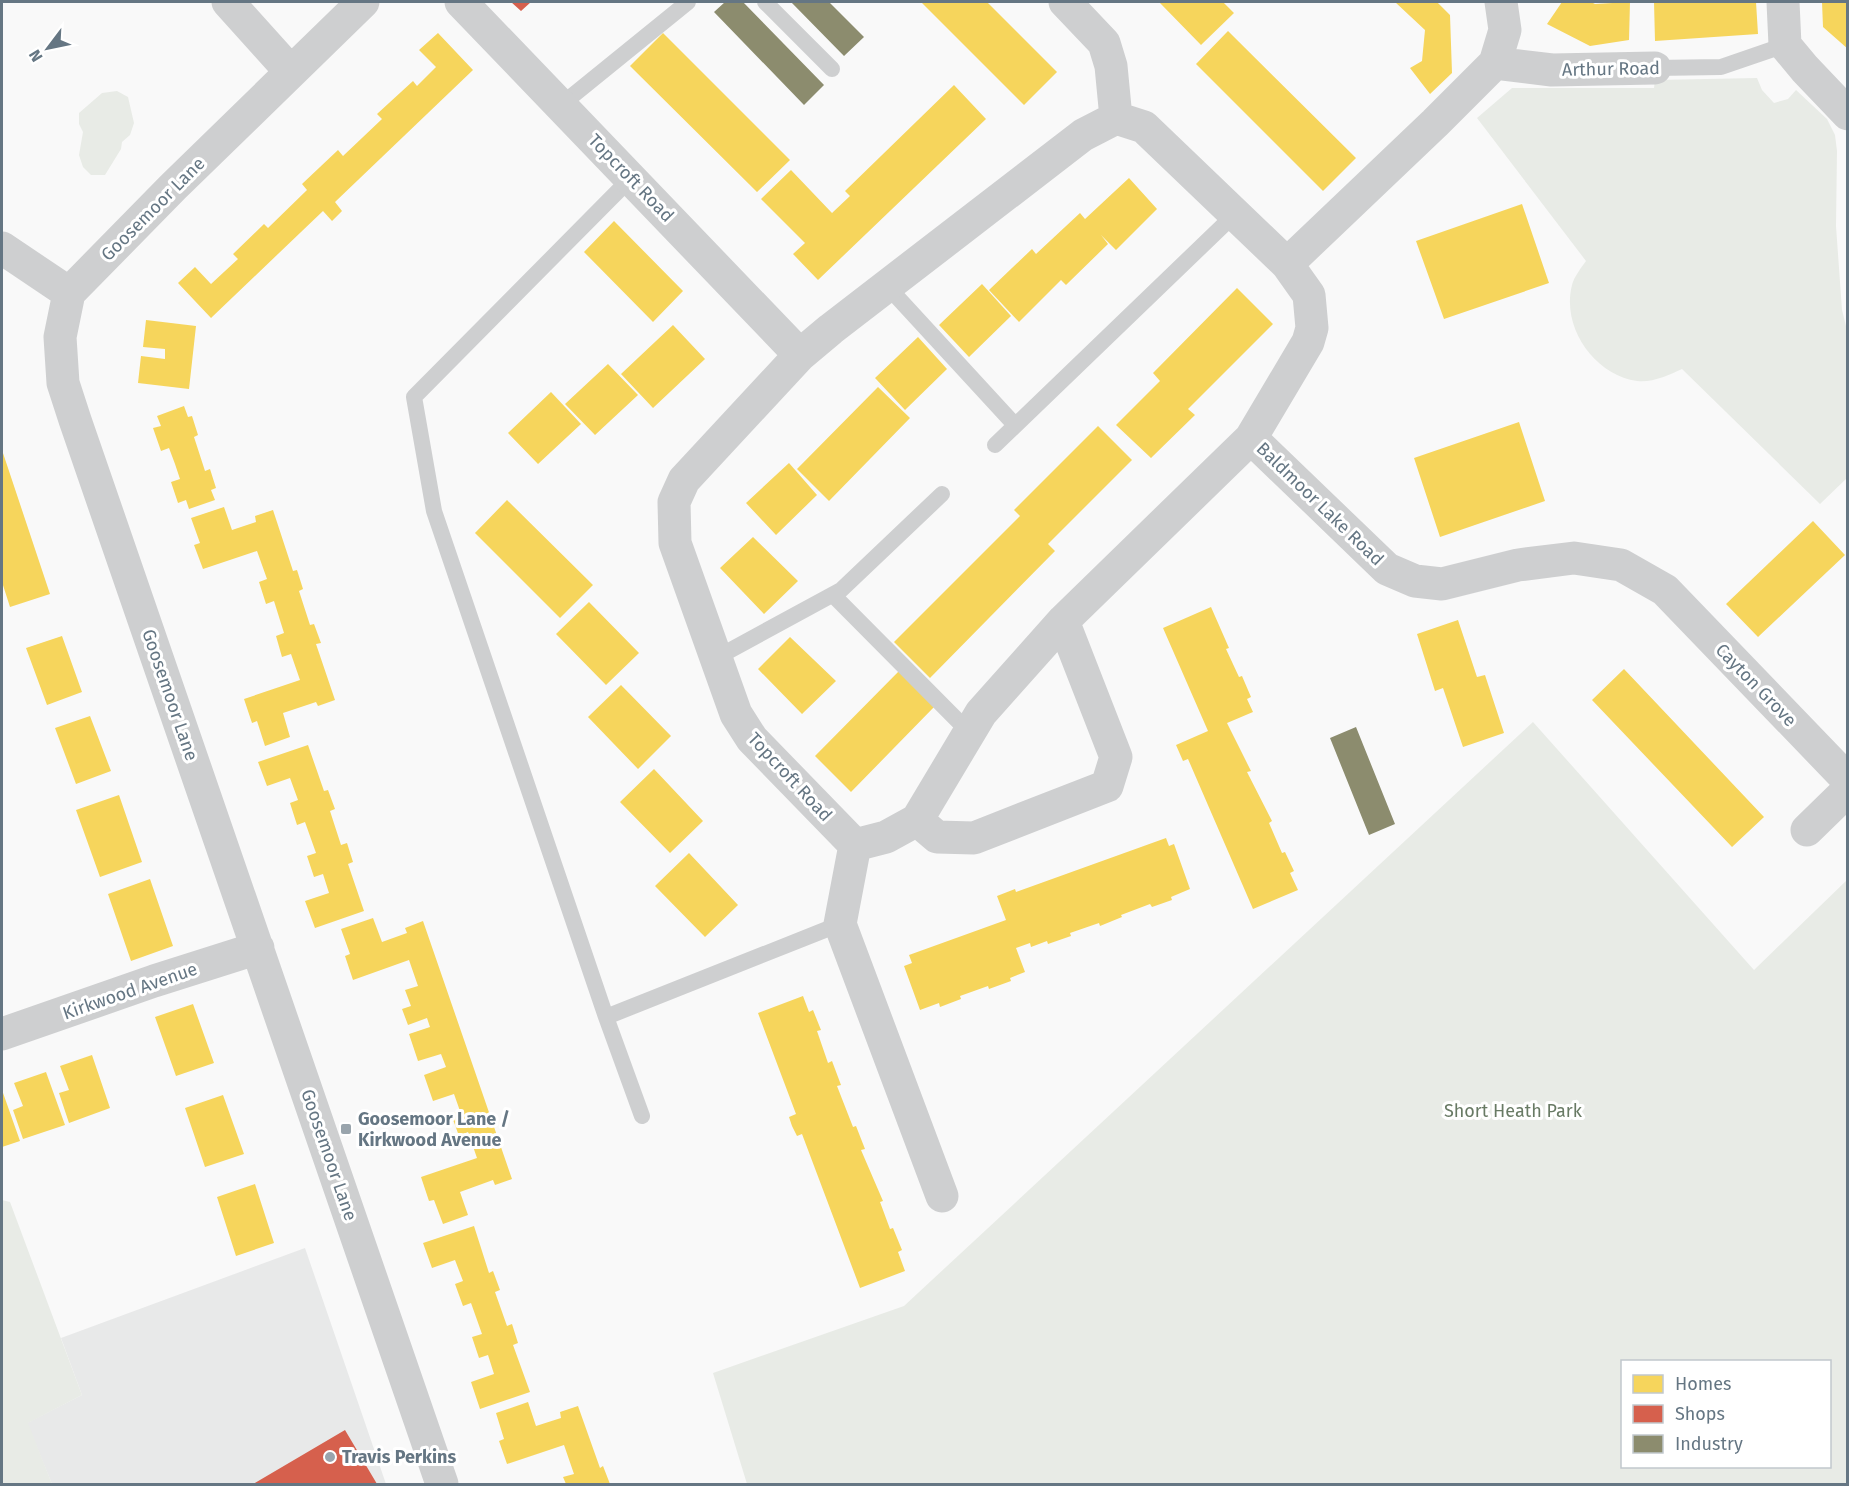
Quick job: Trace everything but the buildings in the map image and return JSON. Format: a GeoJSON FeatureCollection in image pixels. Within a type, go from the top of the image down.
{"type":"FeatureCollection","features":[{"type":"Feature","properties":{"kind":"street"},"geometry":{"type":"LineString","coordinates":[[228,2],[291,72]]}},
{"type":"Feature","properties":{"kind":"street","name":"Goosemoor Lane"},"geometry":{"type":"LineString","coordinates":[[363,2],[173,187],[69,293],[60,337],[63,384],[442,1485]]}},
{"type":"Feature","properties":{"kind":"street","name":"Topcroft Road"},"geometry":{"type":"LineString","coordinates":[[461,2],[801,355]]}},
{"type":"Feature","properties":{"kind":"street"},"geometry":{"type":"LineString","coordinates":[[888,287],[1083,135],[1116,118],[1111,66],[1104,43],[1065,2]]}},
{"type":"Feature","properties":{"kind":"street"},"geometry":{"type":"LineString","coordinates":[[1287,264],[1495,63],[1505,30],[1501,2]]}},
{"type":"Feature","properties":{"kind":"street"},"geometry":{"type":"LineString","coordinates":[[1783,2],[1785,45],[1804,69],[1848,114]]}},
{"type":"Feature","properties":{"kind":"street","name":"Arthur Road"},"geometry":{"type":"LineString","coordinates":[[1495,63],[1552,70],[1655,68]]}},
{"type":"Feature","properties":{"kind":"street","name":"Baldmoor Lake Road"},"geometry":{"type":"LineString","coordinates":[[917,820],[981,713],[1063,621],[1251,438],[1308,342],[1312,328],[1310,295],[1287,264],[1144,127],[1116,118]]}},
{"type":"Feature","properties":{"kind":"street"},"geometry":{"type":"LineString","coordinates":[[2,248],[69,293]]}},
{"type":"Feature","properties":{"kind":"street","name":"Topcroft Road"},"geometry":{"type":"LineString","coordinates":[[855,845],[752,739],[736,714],[675,543],[674,502],[684,480],[801,355],[831,329],[888,287]]}},
{"type":"Feature","properties":{"kind":"street","name":"Baldmoor Lake Road"},"geometry":{"type":"LineString","coordinates":[[1251,438],[1388,569],[1415,581],[1442,584],[1518,565],[1574,558],[1621,565],[1665,590]]}},
{"type":"Feature","properties":{"kind":"street","name":"Cayton Grove"},"geometry":{"type":"LineString","coordinates":[[1665,590],[1848,780]]}},
{"type":"Feature","properties":{"kind":"street"},"geometry":{"type":"LineString","coordinates":[[942,1196],[840,924],[855,845],[886,837],[917,820],[937,837],[974,838],[1107,786],[1116,757],[1063,621]]}},
{"type":"Feature","properties":{"kind":"street"},"geometry":{"type":"LineString","coordinates":[[1807,830],[1848,790]]}},
{"type":"Feature","properties":{"kind":"street","name":"Kirkwood Avenue"},"geometry":{"type":"LineString","coordinates":[[2,1034],[154,981],[258,948]]}},
{"type":"Feature","properties":{"kind":"lane"},"geometry":{"type":"LineString","coordinates":[[561,105],[688,2]]}},
{"type":"Feature","properties":{"kind":"lane"},"geometry":{"type":"LineString","coordinates":[[765,2],[832,69]]}},
{"type":"Feature","properties":{"kind":"lane","name":"Arthur Road"},"geometry":{"type":"LineString","coordinates":[[1655,68],[1721,67],[1785,45]]}},
{"type":"Feature","properties":{"kind":"lane"},"geometry":{"type":"LineString","coordinates":[[631,178],[414,397],[434,511],[606,1017],[642,1116]]}},
{"type":"Feature","properties":{"kind":"lane"},"geometry":{"type":"LineString","coordinates":[[995,444],[1234,215]]}},
{"type":"Feature","properties":{"kind":"lane"},"geometry":{"type":"LineString","coordinates":[[888,287],[1016,425]]}},
{"type":"Feature","properties":{"kind":"lane"},"geometry":{"type":"LineString","coordinates":[[716,658],[841,590],[942,494]]}},
{"type":"Feature","properties":{"kind":"lane"},"geometry":{"type":"LineString","coordinates":[[833,595],[969,733]]}},
{"type":"Feature","properties":{"kind":"lane"},"geometry":{"type":"LineString","coordinates":[[606,1017],[840,924]]}},
{"type":"Feature","properties":{"kind":"shaded area"},"geometry":{"type":"Polygon","coordinates":[[[305,1248],[386,1484],[52,1484],[27,1423],[82,1395],[61,1338],[305,1248]]]}},
{"type":"Feature","properties":{"kind":"green space"},"geometry":{"type":"Polygon","coordinates":[[[1757,78],[1762,90],[1774,103],[1788,99],[1796,90],[1827,119],[1835,135],[1837,151],[1836,226],[1842,310],[1847,330],[1847,478],[1820,504],[1682,369],[1654,380],[1637,381],[1608,370],[1595,359],[1577,333],[1570,301],[1573,282],[1586,261],[1477,118],[1512,88],[1654,88],[1655,80],[1757,78]]]}},
{"type":"Feature","properties":{"kind":"green space"},"geometry":{"type":"Polygon","coordinates":[[[117,91],[128,97],[134,123],[130,135],[122,142],[121,149],[105,175],[91,175],[83,167],[79,155],[83,132],[79,124],[79,113],[102,93],[117,91]]]}},
{"type":"Feature","properties":{"kind":"green space","name":"Short Heath Park"},"geometry":{"type":"Polygon","coordinates":[[[1533,722],[1754,970],[1847,880],[1847,1484],[747,1484],[713,1373],[904,1306],[1533,722]]]}},
{"type":"Feature","properties":{"kind":"green space"},"geometry":{"type":"Polygon","coordinates":[[[2,1200],[10,1202],[82,1395],[28,1423],[52,1484],[2,1484],[2,1200]]]}},
{"type":"Feature","properties":{"kind":"place","name":"Goosemoor Lane / Kirkwood Avenue"},"geometry":{"type":"Point","coordinates":[346,1129]}},
{"type":"Feature","properties":{"kind":"place","name":"Travis Perkins"},"geometry":{"type":"Point","coordinates":[330,1457]}}]}
